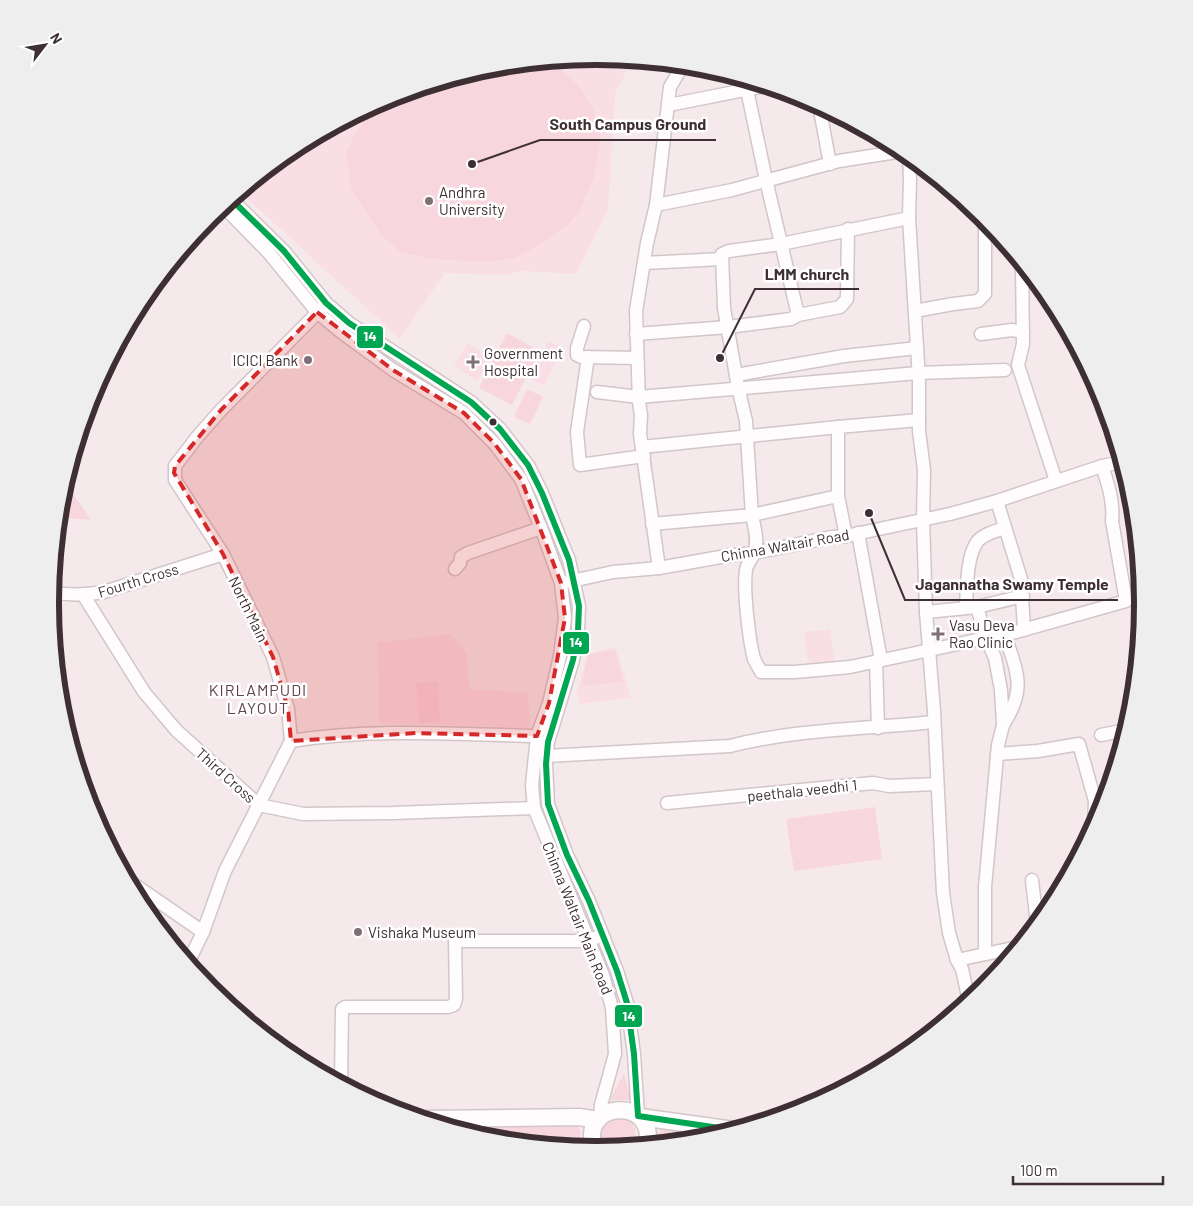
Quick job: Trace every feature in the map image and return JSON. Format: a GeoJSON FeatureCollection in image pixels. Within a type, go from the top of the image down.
{"type":"FeatureCollection","features":[{"type":"Feature","properties":{"kind":"main road"},"geometry":{"type":"LineString","coordinates":[[593,1141],[594,1126],[599,1118],[609,1111],[620,1109],[631,1111],[639,1117],[646,1127],[648,1138]]}},
{"type":"Feature","properties":{"kind":"main road"},"geometry":{"type":"LineString","coordinates":[[639,1117],[713,1127]]}},
{"type":"Feature","properties":{"kind":"main road"},"geometry":{"type":"LineString","coordinates":[[449,1120],[599,1118]]}},
{"type":"Feature","properties":{"kind":"street"},"geometry":{"type":"LineString","coordinates":[[658,568],[643,452],[636,311],[647,243],[656,205],[670,87],[679,72]]}},
{"type":"Feature","properties":{"kind":"street"},"geometry":{"type":"LineString","coordinates":[[669,105],[742,86]]}},
{"type":"Feature","properties":{"kind":"street"},"geometry":{"type":"LineString","coordinates":[[746,87],[798,315]]}},
{"type":"Feature","properties":{"kind":"street"},"geometry":{"type":"LineString","coordinates":[[821,115],[830,164]]}},
{"type":"Feature","properties":{"kind":"street"},"geometry":{"type":"LineString","coordinates":[[656,205],[732,190],[830,164],[891,153]]}},
{"type":"Feature","properties":{"kind":"street"},"geometry":{"type":"LineString","coordinates":[[909,166],[909,218],[917,348],[919,431],[924,470],[923,520],[926,612],[943,893],[949,933],[962,970],[967,992]]}},
{"type":"Feature","properties":{"kind":"street","name":"Chinna Waltair Main Road"},"geometry":{"type":"LineString","coordinates":[[237,204],[284,251],[322,308],[341,332],[393,370],[464,413],[494,443],[521,479],[542,528],[561,584],[565,618],[560,656],[549,703],[537,736],[532,785],[534,808],[602,975],[612,1008],[615,1054],[599,1118]]}},
{"type":"Feature","properties":{"kind":"street","name":"Chinna Waltair Main Road"},"geometry":{"type":"LineString","coordinates":[[228,212],[322,308],[471,402],[500,429],[528,465],[542,493],[563,544],[575,581],[580,606],[573,660],[550,733],[546,756],[548,804],[567,856],[589,900],[617,971],[627,1003],[634,1054],[639,1117]]}},
{"type":"Feature","properties":{"kind":"street"},"geometry":{"type":"LineString","coordinates":[[909,218],[722,254],[724,308],[748,436],[752,515],[755,528],[754,553],[748,562],[746,572],[747,609],[755,660],[761,672],[795,672],[850,667],[1024,630],[1134,599]]}},
{"type":"Feature","properties":{"kind":"street"},"geometry":{"type":"LineString","coordinates":[[636,334],[728,328],[840,308],[847,299],[848,229]]}},
{"type":"Feature","properties":{"kind":"street"},"geometry":{"type":"LineString","coordinates":[[915,311],[978,301],[985,294],[985,231]]}},
{"type":"Feature","properties":{"kind":"street"},"geometry":{"type":"LineString","coordinates":[[644,263],[722,259]]}},
{"type":"Feature","properties":{"kind":"street"},"geometry":{"type":"LineString","coordinates":[[1022,275],[1024,344],[1018,365],[1056,481]]}},
{"type":"Feature","properties":{"kind":"street","name":"North Main"},"geometry":{"type":"LineString","coordinates":[[291,741],[288,709],[273,658],[223,554],[175,480],[175,466],[220,410],[322,308]]}},
{"type":"Feature","properties":{"kind":"street"},"geometry":{"type":"LineString","coordinates":[[584,326],[576,352],[581,357],[637,358]]}},
{"type":"Feature","properties":{"kind":"street"},"geometry":{"type":"LineString","coordinates":[[981,334],[1012,330],[1023,332]]}},
{"type":"Feature","properties":{"kind":"street"},"geometry":{"type":"LineString","coordinates":[[597,392],[639,397],[737,381],[844,356],[917,348]]}},
{"type":"Feature","properties":{"kind":"street"},"geometry":{"type":"LineString","coordinates":[[588,357],[577,432],[580,465],[643,452],[748,436],[919,420]]}},
{"type":"Feature","properties":{"kind":"street"},"geometry":{"type":"LineString","coordinates":[[737,381],[861,378],[918,373],[1005,370]]}},
{"type":"Feature","properties":{"kind":"street"},"geometry":{"type":"LineString","coordinates":[[838,427],[838,496],[852,534],[879,661],[878,728]]}},
{"type":"Feature","properties":{"kind":"street","name":"Chinna Waltair Road"},"geometry":{"type":"LineString","coordinates":[[561,584],[613,572],[658,568],[754,553],[933,519],[1116,463]]}},
{"type":"Feature","properties":{"kind":"street"},"geometry":{"type":"LineString","coordinates":[[1102,466],[1110,495],[1112,521],[1126,601]]}},
{"type":"Feature","properties":{"kind":"street"},"geometry":{"type":"LineString","coordinates":[[652,524],[752,515],[838,496]]}},
{"type":"Feature","properties":{"kind":"street"},"geometry":{"type":"LineString","coordinates":[[997,501],[1021,579],[1024,630]]}},
{"type":"Feature","properties":{"kind":"street"},"geometry":{"type":"LineString","coordinates":[[455,569],[460,563],[461,557],[542,528]]}},
{"type":"Feature","properties":{"kind":"street"},"geometry":{"type":"LineString","coordinates":[[985,954],[985,887],[997,754],[1003,725],[1001,690],[995,658],[972,608],[968,573],[977,542],[984,536],[1005,528]]}},
{"type":"Feature","properties":{"kind":"street","name":"Fourth Cross"},"geometry":{"type":"LineString","coordinates":[[59,594],[84,596],[104,592],[223,554]]}},
{"type":"Feature","properties":{"kind":"street","name":"Third Cross"},"geometry":{"type":"LineString","coordinates":[[84,596],[144,692],[176,730],[259,805],[303,814],[534,808]]}},
{"type":"Feature","properties":{"kind":"street"},"geometry":{"type":"LineString","coordinates":[[926,612],[972,608],[1023,596]]}},
{"type":"Feature","properties":{"kind":"street"},"geometry":{"type":"LineString","coordinates":[[1003,725],[1017,697],[1018,686],[1005,634]]}},
{"type":"Feature","properties":{"kind":"street"},"geometry":{"type":"LineString","coordinates":[[546,756],[730,746],[779,736],[934,722]]}},
{"type":"Feature","properties":{"kind":"street"},"geometry":{"type":"LineString","coordinates":[[1101,735],[1118,732]]}},
{"type":"Feature","properties":{"kind":"street"},"geometry":{"type":"LineString","coordinates":[[191,957],[203,932],[225,871],[291,741],[335,736],[416,734],[537,736]]}},
{"type":"Feature","properties":{"kind":"street"},"geometry":{"type":"LineString","coordinates":[[997,754],[1038,751],[1079,744],[1095,804]]}},
{"type":"Feature","properties":{"kind":"street","name":"peethala veedhi 1"},"geometry":{"type":"LineString","coordinates":[[667,803],[873,783],[889,786],[937,784]]}},
{"type":"Feature","properties":{"kind":"street"},"geometry":{"type":"LineString","coordinates":[[1032,880],[1036,913]]}},
{"type":"Feature","properties":{"kind":"street"},"geometry":{"type":"LineString","coordinates":[[142,890],[203,932]]}},
{"type":"Feature","properties":{"kind":"street"},"geometry":{"type":"LineString","coordinates":[[341,1076],[342,1009],[345,1007],[448,1008],[454,1005],[456,999],[455,941],[588,940],[603,936]]}},
{"type":"Feature","properties":{"kind":"street"},"geometry":{"type":"LineString","coordinates":[[957,960],[1008,949]]}},
{"type":"Feature","properties":{"kind":"highlighted area"},"geometry":{"type":"Polygon","coordinates":[[[317,312],[393,370],[464,413],[494,443],[521,479],[561,583],[565,618],[549,703],[537,736],[416,733],[291,741],[288,709],[273,657],[223,554],[174,473],[175,466],[221,410],[317,312]]]}},
{"type":"Feature","properties":{"kind":"shaded area","name":"Andhra University"},"geometry":{"type":"Polygon","coordinates":[[[561,66],[628,66],[615,94],[608,210],[576,274],[520,271],[505,275],[445,273],[400,339],[245,197],[269,176],[328,137],[391,106],[424,94],[457,84],[526,70],[561,66]]]}},
{"type":"Feature","properties":{"kind":"shaded area"},"geometry":{"type":"Polygon","coordinates":[[[556,67],[578,85],[593,109],[601,138],[594,176],[579,213],[563,229],[535,247],[515,258],[490,262],[430,259],[401,252],[382,236],[351,190],[346,152],[366,118],[424,94],[492,76],[556,67]]]}},
{"type":"Feature","properties":{"kind":"shaded area"},"geometry":{"type":"Polygon","coordinates":[[[507,333],[540,351],[512,405],[479,388],[507,333]]]}},
{"type":"Feature","properties":{"kind":"shaded area"},"geometry":{"type":"Polygon","coordinates":[[[548,341],[563,348],[544,386],[530,379],[548,341]]]}},
{"type":"Feature","properties":{"kind":"shaded area","name":"Government Hospital"},"geometry":{"type":"Polygon","coordinates":[[[468,343],[492,359],[477,381],[454,365],[468,343]]]}},
{"type":"Feature","properties":{"kind":"shaded area"},"geometry":{"type":"Polygon","coordinates":[[[527,389],[543,397],[530,424],[514,417],[527,389]]]}},
{"type":"Feature","properties":{"kind":"shaded area"},"geometry":{"type":"Polygon","coordinates":[[[71,490],[91,520],[66,518],[71,490]]]}},
{"type":"Feature","properties":{"kind":"shaded area"},"geometry":{"type":"Polygon","coordinates":[[[830,629],[835,663],[808,665],[804,632],[830,629]]]}},
{"type":"Feature","properties":{"kind":"shaded area"},"geometry":{"type":"Polygon","coordinates":[[[450,634],[467,653],[469,689],[528,693],[530,728],[378,723],[377,643],[450,634]]]}},
{"type":"Feature","properties":{"kind":"shaded area"},"geometry":{"type":"Polygon","coordinates":[[[616,647],[631,698],[579,704],[577,691],[588,654],[616,647]]]}},
{"type":"Feature","properties":{"kind":"shaded area"},"geometry":{"type":"Polygon","coordinates":[[[615,650],[623,682],[582,686],[588,654],[615,650]]]}},
{"type":"Feature","properties":{"kind":"shaded area"},"geometry":{"type":"Polygon","coordinates":[[[438,682],[440,722],[419,723],[416,683],[438,682]]]}},
{"type":"Feature","properties":{"kind":"shaded area"},"geometry":{"type":"Polygon","coordinates":[[[875,807],[882,859],[794,871],[786,819],[875,807]]]}},
{"type":"Feature","properties":{"kind":"shaded area"},"geometry":{"type":"Polygon","coordinates":[[[624,1073],[631,1100],[610,1100],[624,1073]]]}},
{"type":"Feature","properties":{"kind":"shaded area"},"geometry":{"type":"Polygon","coordinates":[[[611,1118],[624,1118],[634,1126],[636,1140],[601,1141],[600,1132],[611,1118]]]}},
{"type":"Feature","properties":{"kind":"shaded area"},"geometry":{"type":"Polygon","coordinates":[[[572,1123],[581,1131],[580,1139],[578,1140],[561,1140],[488,1129],[490,1126],[572,1123]]]}},
{"type":"Feature","properties":{"kind":"shaded area"},"geometry":{"type":"Polygon","coordinates":[[[676,1128],[696,1131],[656,1137],[662,1129],[676,1128]]]}},
{"type":"Feature","properties":{"kind":"transit line","name":"14"},"geometry":{"type":"LineString","coordinates":[[236,204],[284,251],[326,303],[349,323],[471,402],[500,429],[528,465],[542,493],[569,560],[579,606],[578,631],[573,660],[548,742],[546,764],[548,804],[567,855],[589,901],[617,971],[627,1003],[634,1054],[638,1116],[714,1127]]}},
{"type":"Feature","properties":{"kind":"place","name":"South Campus Ground"},"geometry":{"type":"Point","coordinates":[472,164]}},
{"type":"Feature","properties":{"kind":"place","name":"Andhra University"},"geometry":{"type":"Point","coordinates":[429,201]}},
{"type":"Feature","properties":{"kind":"place","name":"LMM church"},"geometry":{"type":"Point","coordinates":[720,358]}},
{"type":"Feature","properties":{"kind":"place","name":"ICICI Bank"},"geometry":{"type":"Point","coordinates":[308,360]}},
{"type":"Feature","properties":{"kind":"place","name":"Government Hospital"},"geometry":{"type":"Point","coordinates":[473,362]}},
{"type":"Feature","properties":{"kind":"place","name":"Jagannatha Swamy Temple"},"geometry":{"type":"Point","coordinates":[869,513]}},
{"type":"Feature","properties":{"kind":"place","name":"Vasu Deva Rao Clinic"},"geometry":{"type":"Point","coordinates":[938,634]}},
{"type":"Feature","properties":{"kind":"place","name":"Vishaka Museum"},"geometry":{"type":"Point","coordinates":[358,932]}},
{"type":"Feature","properties":{"kind":"district","name":"KIRLAMPUDI LAYOUT"},"geometry":{"type":"Point","coordinates":[258,698]}}]}
